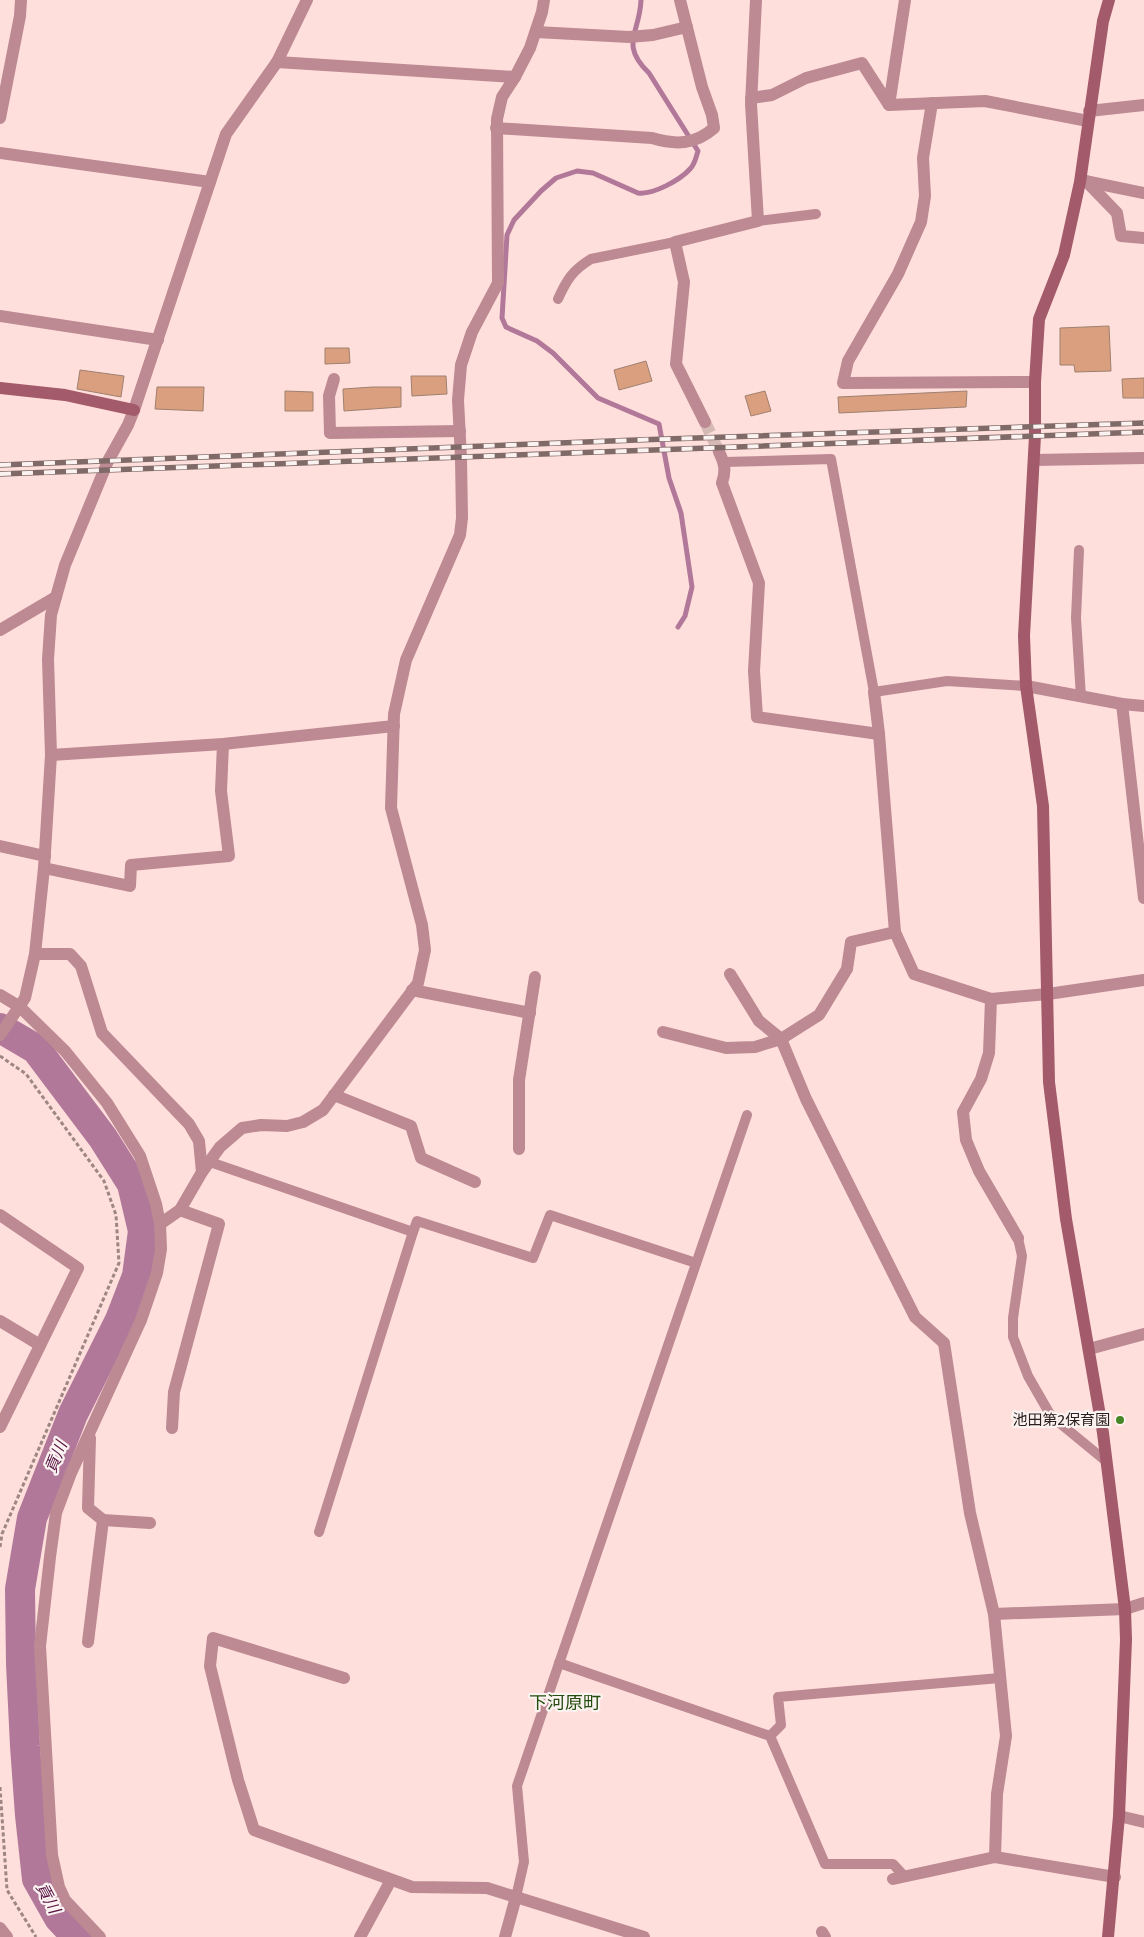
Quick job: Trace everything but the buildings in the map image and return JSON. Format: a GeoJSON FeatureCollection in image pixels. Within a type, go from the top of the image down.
{"type":"FeatureCollection","features":[{"type":"Feature","properties":{"kind":"street"},"geometry":{"type":"LineString","coordinates":[[0,118],[20,16],[21,0]]}},
{"type":"Feature","properties":{"kind":"street"},"geometry":{"type":"LineString","coordinates":[[0,1035],[25,998],[30,983],[35,954],[44,862],[51,755],[48,659],[51,615],[65,564],[104,471],[134,410],[226,134],[277,62],[307,0]]}},
{"type":"Feature","properties":{"kind":"street"},"geometry":{"type":"LineString","coordinates":[[160,1224],[180,1210],[220,1147],[242,1128],[261,1125],[287,1126],[303,1122],[323,1110],[418,983],[425,950],[422,925],[391,808],[394,714],[406,660],[460,535],[462,518],[458,400],[461,365],[472,332],[498,283],[496,119],[502,97],[516,77],[536,32],[544,0]]}},
{"type":"Feature","properties":{"kind":"street"},"geometry":{"type":"LineString","coordinates":[[496,128],[652,138],[665,142],[694,142],[705,136],[714,128],[712,115],[702,88],[680,0]]}},
{"type":"Feature","properties":{"kind":"street"},"geometry":{"type":"LineString","coordinates":[[705,422],[676,364],[684,282],[674,242],[758,221],[751,98],[756,0]]}},
{"type":"Feature","properties":{"kind":"street"},"geometry":{"type":"LineString","coordinates":[[889,105],[905,0]]}},
{"type":"Feature","properties":{"kind":"street"},"geometry":{"type":"LineString","coordinates":[[1108,1937],[1115,1877],[1119,1816],[1126,1640],[1125,1609],[1107,1462],[1066,1219],[1049,1082],[1043,806],[1026,686],[1024,636],[1034,460],[1035,382],[1039,319],[1064,255],[1083,181],[1089,116],[1103,21],[1109,0]]}},
{"type":"Feature","properties":{"kind":"street"},"geometry":{"type":"LineString","coordinates":[[536,32],[629,37],[653,35],[687,28]]}},
{"type":"Feature","properties":{"kind":"street"},"geometry":{"type":"LineString","coordinates":[[277,62],[516,77]]}},
{"type":"Feature","properties":{"kind":"street"},"geometry":{"type":"LineString","coordinates":[[751,98],[772,95],[806,78],[862,63],[889,105]]}},
{"type":"Feature","properties":{"kind":"street"},"geometry":{"type":"LineString","coordinates":[[889,105],[985,101],[1089,116],[1144,105]]}},
{"type":"Feature","properties":{"kind":"street"},"geometry":{"type":"LineString","coordinates":[[932,103],[923,158],[925,196],[921,222],[898,274],[848,361],[843,383],[1035,382]]}},
{"type":"Feature","properties":{"kind":"street"},"geometry":{"type":"LineString","coordinates":[[0,154],[210,182]]}},
{"type":"Feature","properties":{"kind":"street"},"geometry":{"type":"LineString","coordinates":[[1083,181],[1144,193]]}},
{"type":"Feature","properties":{"kind":"street"},"geometry":{"type":"LineString","coordinates":[[1083,181],[1117,212],[1121,236],[1144,238]]}},
{"type":"Feature","properties":{"kind":"street"},"geometry":{"type":"LineString","coordinates":[[0,316],[158,340]]}},
{"type":"Feature","properties":{"kind":"street"},"geometry":{"type":"LineString","coordinates":[[334,379],[329,396],[330,433],[460,431]]}},
{"type":"Feature","properties":{"kind":"street"},"geometry":{"type":"LineString","coordinates":[[0,388],[65,395],[134,410]]}},
{"type":"Feature","properties":{"kind":"street"},"geometry":{"type":"LineString","coordinates":[[721,457],[725,472],[722,483],[759,584],[754,671],[757,717],[879,734]]}},
{"type":"Feature","properties":{"kind":"street"},"geometry":{"type":"LineString","coordinates":[[1034,460],[1144,458]]}},
{"type":"Feature","properties":{"kind":"street"},"geometry":{"type":"LineString","coordinates":[[0,630],[56,597]]}},
{"type":"Feature","properties":{"kind":"street"},"geometry":{"type":"LineString","coordinates":[[1026,686],[1122,704],[1144,706]]}},
{"type":"Feature","properties":{"kind":"street"},"geometry":{"type":"LineString","coordinates":[[874,692],[895,932],[914,974],[991,998],[1048,994],[1144,980]]}},
{"type":"Feature","properties":{"kind":"street"},"geometry":{"type":"LineString","coordinates":[[1122,704],[1144,898]]}},
{"type":"Feature","properties":{"kind":"street"},"geometry":{"type":"LineString","coordinates":[[51,755],[223,744],[394,726]]}},
{"type":"Feature","properties":{"kind":"street"},"geometry":{"type":"LineString","coordinates":[[0,846],[44,862],[130,886],[131,865],[229,856],[221,791],[223,744]]}},
{"type":"Feature","properties":{"kind":"street"},"geometry":{"type":"LineString","coordinates":[[663,1032],[726,1048],[755,1047],[781,1039],[819,1015],[847,969],[851,942],[895,932]]}},
{"type":"Feature","properties":{"kind":"street"},"geometry":{"type":"LineString","coordinates":[[35,954],[70,954],[81,966],[102,1033],[189,1124],[199,1141],[206,1167]]}},
{"type":"Feature","properties":{"kind":"street"},"geometry":{"type":"LineString","coordinates":[[730,974],[759,1021],[781,1039],[806,1099],[915,1317],[944,1344],[970,1513],[994,1614],[1006,1736],[997,1794],[995,1857]]}},
{"type":"Feature","properties":{"kind":"street"},"geometry":{"type":"LineString","coordinates":[[519,1149],[519,1080],[535,977]]}},
{"type":"Feature","properties":{"kind":"street"},"geometry":{"type":"LineString","coordinates":[[412,990],[530,1013]]}},
{"type":"Feature","properties":{"kind":"street"},"geometry":{"type":"LineString","coordinates":[[0,995],[65,1051],[107,1103],[140,1156],[156,1204],[160,1224],[161,1249],[157,1273],[140,1320],[71,1473],[56,1513],[40,1646],[52,1855],[57,1879],[65,1900],[100,1937]]}},
{"type":"Feature","properties":{"kind":"street"},"geometry":{"type":"LineString","coordinates":[[991,998],[989,1053],[981,1079],[963,1112],[966,1140],[979,1171],[1018,1238]]}},
{"type":"Feature","properties":{"kind":"street"},"geometry":{"type":"LineString","coordinates":[[334,1095],[411,1126],[421,1158],[475,1182]]}},
{"type":"Feature","properties":{"kind":"street"},"geometry":{"type":"LineString","coordinates":[[172,1428],[174,1392],[219,1224],[180,1210]]}},
{"type":"Feature","properties":{"kind":"street"},"geometry":{"type":"LineString","coordinates":[[0,1215],[78,1268],[1,1423]]}},
{"type":"Feature","properties":{"kind":"street"},"geometry":{"type":"LineString","coordinates":[[0,1321],[40,1345]]}},
{"type":"Feature","properties":{"kind":"street"},"geometry":{"type":"LineString","coordinates":[[1089,1349],[1144,1334]]}},
{"type":"Feature","properties":{"kind":"street"},"geometry":{"type":"LineString","coordinates":[[90,1430],[88,1508],[103,1520],[150,1523]]}},
{"type":"Feature","properties":{"kind":"street"},"geometry":{"type":"LineString","coordinates":[[88,1642],[103,1520]]}},
{"type":"Feature","properties":{"kind":"street"},"geometry":{"type":"LineString","coordinates":[[994,1614],[1125,1609],[1144,1603]]}},
{"type":"Feature","properties":{"kind":"street"},"geometry":{"type":"LineString","coordinates":[[344,1678],[213,1638],[210,1666],[238,1780],[254,1830],[412,1887],[487,1888],[644,1937]]}},
{"type":"Feature","properties":{"kind":"street"},"geometry":{"type":"LineString","coordinates":[[1119,1816],[1144,1822]]}},
{"type":"Feature","properties":{"kind":"street"},"geometry":{"type":"LineString","coordinates":[[899,1878],[995,1857],[1115,1877]]}},
{"type":"Feature","properties":{"kind":"street"},"geometry":{"type":"LineString","coordinates":[[360,1937],[392,1880]]}},
{"type":"Feature","properties":{"kind":"street"},"geometry":{"type":"LineString","coordinates":[[505,1937],[516,1897]]}},
{"type":"Feature","properties":{"kind":"street"},"geometry":{"type":"LineString","coordinates":[[0,1928],[7,1937]]}},
{"type":"Feature","properties":{"kind":"lane"},"geometry":{"type":"LineString","coordinates":[[758,221],[816,214]]}},
{"type":"Feature","properties":{"kind":"lane"},"geometry":{"type":"LineString","coordinates":[[558,298],[567,279],[591,259],[674,242]]}},
{"type":"Feature","properties":{"kind":"lane"},"geometry":{"type":"LineString","coordinates":[[721,457],[831,459],[874,692],[948,681],[1026,686]]}},
{"type":"Feature","properties":{"kind":"lane"},"geometry":{"type":"LineString","coordinates":[[1079,550],[1076,618],[1081,697]]}},
{"type":"Feature","properties":{"kind":"lane"},"geometry":{"type":"LineString","coordinates":[[516,1897],[524,1862],[517,1786],[747,1114]]}},
{"type":"Feature","properties":{"kind":"lane"},"geometry":{"type":"LineString","coordinates":[[206,1167],[413,1232]]}},
{"type":"Feature","properties":{"kind":"lane"},"geometry":{"type":"LineString","coordinates":[[319,1532],[417,1221],[533,1258],[550,1215],[696,1263]]}},
{"type":"Feature","properties":{"kind":"lane"},"geometry":{"type":"LineString","coordinates":[[1018,1238],[1022,1256],[1013,1337],[1028,1376],[1051,1416],[1107,1462]]}},
{"type":"Feature","properties":{"kind":"lane"},"geometry":{"type":"LineString","coordinates":[[559,1663],[770,1736],[825,1864],[893,1864],[899,1878]]}},
{"type":"Feature","properties":{"kind":"lane"},"geometry":{"type":"LineString","coordinates":[[770,1736],[781,1724],[778,1696],[1000,1678]]}},
{"type":"Feature","properties":{"kind":"path"},"geometry":{"type":"LineString","coordinates":[[0,1787],[7,1890],[36,1937]]}},
{"type":"Feature","properties":{"kind":"waterway"},"geometry":{"type":"LineString","coordinates":[[641,0],[633,38],[635,54],[698,151],[694,163],[686,173],[673,182],[651,192],[644,193],[638,193],[593,173],[577,171],[556,178],[514,220],[507,235],[502,318],[506,327],[537,341],[553,353],[598,398],[659,424],[669,478],[681,513],[692,587],[685,616],[678,627]]}},
{"type":"Feature","properties":{"kind":"waterway","name":"貢川"},"geometry":{"type":"LineString","coordinates":[[0,1028],[36,1049],[103,1138],[132,1184],[143,1231],[137,1276],[120,1320],[73,1414],[32,1518],[20,1589],[25,1746],[37,1879],[59,1918],[77,1937]]}},
{"type":"Feature","properties":{"kind":"tunnel"},"geometry":{"type":"LineString","coordinates":[[705,422],[719,452]]}},
{"type":"Feature","properties":{"kind":"railway"},"geometry":{"type":"LineString","coordinates":[[0,465],[637,440],[1144,423]]}},
{"type":"Feature","properties":{"kind":"railway"},"geometry":{"type":"LineString","coordinates":[[0,474],[1144,432]]}},
{"type":"Feature","properties":{"kind":"place","name":"池田第2保育園"},"geometry":{"type":"Point","coordinates":[1120,1420]}},
{"type":"Feature","properties":{"kind":"district","name":"下河原町"},"geometry":{"type":"Point","coordinates":[565,1703]}}]}
